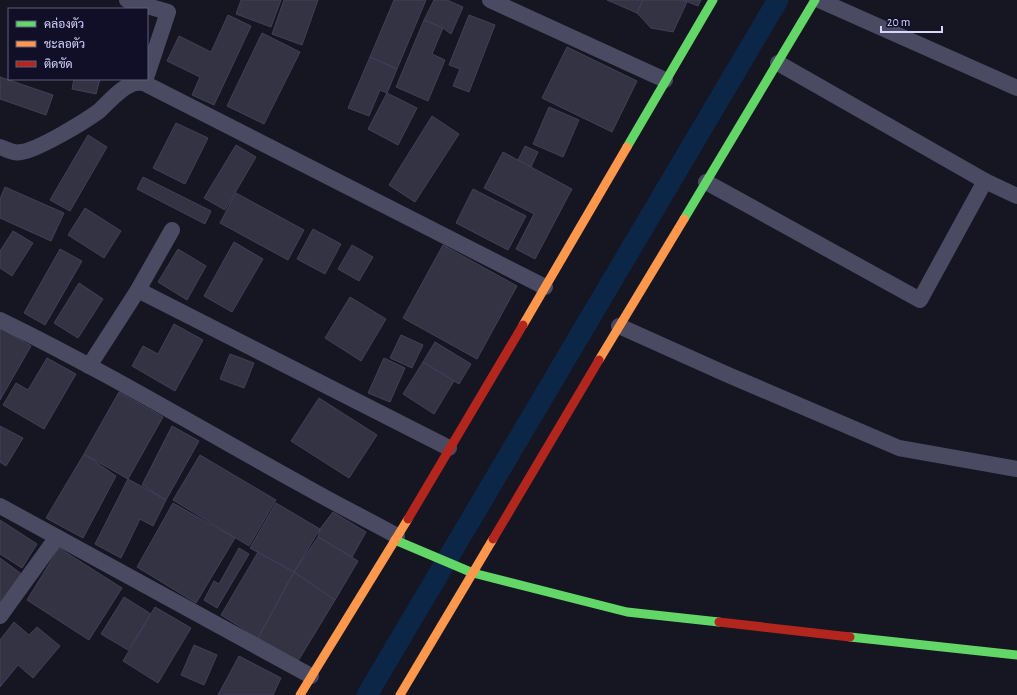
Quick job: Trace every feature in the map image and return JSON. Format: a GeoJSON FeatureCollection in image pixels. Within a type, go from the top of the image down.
{"type":"FeatureCollection","features":[{"type":"Feature","properties":{"kind":"street"},"geometry":{"type":"LineString","coordinates":[[127,0],[168,12],[148,73]]}},
{"type":"Feature","properties":{"kind":"street"},"geometry":{"type":"LineString","coordinates":[[490,0],[665,80]]}},
{"type":"Feature","properties":{"kind":"street"},"geometry":{"type":"LineString","coordinates":[[300,695],[396,538],[712,0]]}},
{"type":"Feature","properties":{"kind":"street"},"geometry":{"type":"LineString","coordinates":[[400,695],[815,0]]}},
{"type":"Feature","properties":{"kind":"street"},"geometry":{"type":"LineString","coordinates":[[819,0],[1017,88]]}},
{"type":"Feature","properties":{"kind":"street"},"geometry":{"type":"LineString","coordinates":[[778,63],[985,181],[1017,196]]}},
{"type":"Feature","properties":{"kind":"street"},"geometry":{"type":"LineString","coordinates":[[0,147],[20,153],[45,143],[98,112],[125,88],[143,80]]}},
{"type":"Feature","properties":{"kind":"street"},"geometry":{"type":"LineString","coordinates":[[148,80],[545,286]]}},
{"type":"Feature","properties":{"kind":"street"},"geometry":{"type":"LineString","coordinates":[[706,182],[920,300],[985,181]]}},
{"type":"Feature","properties":{"kind":"street"},"geometry":{"type":"LineString","coordinates":[[89,366],[138,290],[172,230]]}},
{"type":"Feature","properties":{"kind":"street"},"geometry":{"type":"LineString","coordinates":[[138,290],[449,448]]}},
{"type":"Feature","properties":{"kind":"street"},"geometry":{"type":"LineString","coordinates":[[0,320],[50,344],[396,538],[473,573],[627,612],[1017,655]]}},
{"type":"Feature","properties":{"kind":"street"},"geometry":{"type":"LineString","coordinates":[[619,326],[726,374],[899,448],[1017,469]]}},
{"type":"Feature","properties":{"kind":"street"},"geometry":{"type":"LineString","coordinates":[[0,506],[312,676]]}},
{"type":"Feature","properties":{"kind":"street"},"geometry":{"type":"LineString","coordinates":[[0,616],[57,537]]}},
{"type":"Feature","properties":{"kind":"building"},"geometry":{"type":"Polygon","coordinates":[[[241,0],[281,0],[271,27],[236,14],[241,0]]]}},
{"type":"Feature","properties":{"kind":"building"},"geometry":{"type":"Polygon","coordinates":[[[284,0],[318,0],[302,45],[272,34],[284,0]]]}},
{"type":"Feature","properties":{"kind":"building"},"geometry":{"type":"Polygon","coordinates":[[[394,0],[426,0],[397,69],[370,57],[394,0]]]}},
{"type":"Feature","properties":{"kind":"building"},"geometry":{"type":"Polygon","coordinates":[[[434,0],[447,0],[463,7],[451,34],[443,28],[424,20],[434,0]]]}},
{"type":"Feature","properties":{"kind":"building"},"geometry":{"type":"Polygon","coordinates":[[[607,0],[643,0],[637,13],[607,0]]]}},
{"type":"Feature","properties":{"kind":"building"},"geometry":{"type":"Polygon","coordinates":[[[643,0],[683,0],[687,2],[673,32],[651,28],[637,13],[643,0]]]}},
{"type":"Feature","properties":{"kind":"building"},"geometry":{"type":"Polygon","coordinates":[[[683,0],[701,0],[698,6],[683,0]]]}},
{"type":"Feature","properties":{"kind":"building"},"geometry":{"type":"Polygon","coordinates":[[[228,15],[251,26],[214,105],[192,95],[200,77],[167,61],[179,36],[211,52],[228,15]]]}},
{"type":"Feature","properties":{"kind":"building"},"geometry":{"type":"Polygon","coordinates":[[[469,15],[495,25],[469,92],[453,86],[460,69],[449,65],[469,15]]]}},
{"type":"Feature","properties":{"kind":"building"},"geometry":{"type":"Polygon","coordinates":[[[424,20],[443,28],[432,54],[445,60],[428,101],[396,87],[424,20]]]}},
{"type":"Feature","properties":{"kind":"building"},"geometry":{"type":"Polygon","coordinates":[[[262,33],[300,52],[264,124],[227,106],[262,33]]]}},
{"type":"Feature","properties":{"kind":"building"},"geometry":{"type":"Polygon","coordinates":[[[567,47],[637,81],[612,132],[542,98],[567,47]]]}},
{"type":"Feature","properties":{"kind":"building"},"geometry":{"type":"Polygon","coordinates":[[[370,57],[397,69],[387,93],[380,90],[369,116],[348,108],[370,57]]]}},
{"type":"Feature","properties":{"kind":"building"},"geometry":{"type":"Polygon","coordinates":[[[0,77],[53,95],[46,115],[0,99],[0,77]]]}},
{"type":"Feature","properties":{"kind":"building"},"geometry":{"type":"Polygon","coordinates":[[[74,80],[100,80],[96,94],[72,89],[74,80]]]}},
{"type":"Feature","properties":{"kind":"building"},"geometry":{"type":"Polygon","coordinates":[[[387,93],[417,108],[398,145],[368,129],[387,93]]]}},
{"type":"Feature","properties":{"kind":"building"},"geometry":{"type":"Polygon","coordinates":[[[549,107],[579,120],[563,157],[533,144],[549,107]]]}},
{"type":"Feature","properties":{"kind":"building"},"geometry":{"type":"Polygon","coordinates":[[[432,116],[459,134],[415,202],[389,185],[432,116]]]}},
{"type":"Feature","properties":{"kind":"building"},"geometry":{"type":"Polygon","coordinates":[[[176,123],[208,138],[185,184],[153,168],[176,123]]]}},
{"type":"Feature","properties":{"kind":"building"},"geometry":{"type":"Polygon","coordinates":[[[88,135],[107,147],[70,211],[50,200],[88,135]]]}},
{"type":"Feature","properties":{"kind":"building"},"geometry":{"type":"Polygon","coordinates":[[[236,145],[256,157],[225,210],[204,198],[236,145]]]}},
{"type":"Feature","properties":{"kind":"building"},"geometry":{"type":"Polygon","coordinates":[[[525,146],[538,152],[531,167],[518,160],[525,146]]]}},
{"type":"Feature","properties":{"kind":"building"},"geometry":{"type":"Polygon","coordinates":[[[503,152],[572,189],[535,259],[516,249],[534,214],[484,188],[503,152]]]}},
{"type":"Feature","properties":{"kind":"building"},"geometry":{"type":"Polygon","coordinates":[[[143,177],[211,211],[205,224],[137,189],[143,177]]]}},
{"type":"Feature","properties":{"kind":"building"},"geometry":{"type":"Polygon","coordinates":[[[5,187],[64,213],[51,241],[0,218],[0,199],[5,187]]]}},
{"type":"Feature","properties":{"kind":"building"},"geometry":{"type":"Polygon","coordinates":[[[473,189],[526,216],[508,250],[456,223],[473,189]]]}},
{"type":"Feature","properties":{"kind":"building"},"geometry":{"type":"Polygon","coordinates":[[[236,193],[304,230],[288,260],[220,223],[236,193]]]}},
{"type":"Feature","properties":{"kind":"building"},"geometry":{"type":"Polygon","coordinates":[[[85,208],[121,231],[104,258],[68,235],[85,208]]]}},
{"type":"Feature","properties":{"kind":"building"},"geometry":{"type":"Polygon","coordinates":[[[313,229],[341,244],[325,274],[297,259],[313,229]]]}},
{"type":"Feature","properties":{"kind":"building"},"geometry":{"type":"Polygon","coordinates":[[[13,231],[33,243],[12,276],[0,268],[0,251],[13,231]]]}},
{"type":"Feature","properties":{"kind":"building"},"geometry":{"type":"Polygon","coordinates":[[[234,242],[263,259],[232,312],[204,296],[234,242]]]}},
{"type":"Feature","properties":{"kind":"building"},"geometry":{"type":"Polygon","coordinates":[[[352,245],[373,257],[359,281],[338,269],[352,245]]]}},
{"type":"Feature","properties":{"kind":"building"},"geometry":{"type":"Polygon","coordinates":[[[443,245],[517,286],[477,359],[403,318],[443,245]]]}},
{"type":"Feature","properties":{"kind":"building"},"geometry":{"type":"Polygon","coordinates":[[[60,249],[82,261],[45,325],[24,313],[60,249]]]}},
{"type":"Feature","properties":{"kind":"building"},"geometry":{"type":"Polygon","coordinates":[[[178,249],[206,266],[187,300],[158,282],[178,249]]]}},
{"type":"Feature","properties":{"kind":"building"},"geometry":{"type":"Polygon","coordinates":[[[79,283],[103,299],[78,338],[54,323],[79,283]]]}},
{"type":"Feature","properties":{"kind":"building"},"geometry":{"type":"Polygon","coordinates":[[[350,297],[386,319],[361,361],[325,338],[350,297]]]}},
{"type":"Feature","properties":{"kind":"building"},"geometry":{"type":"Polygon","coordinates":[[[174,324],[203,340],[175,391],[132,366],[143,346],[158,354],[174,324]]]}},
{"type":"Feature","properties":{"kind":"building"},"geometry":{"type":"Polygon","coordinates":[[[0,328],[31,346],[0,400],[0,328]]]}},
{"type":"Feature","properties":{"kind":"building"},"geometry":{"type":"Polygon","coordinates":[[[401,335],[423,345],[412,368],[390,358],[401,335]]]}},
{"type":"Feature","properties":{"kind":"building"},"geometry":{"type":"Polygon","coordinates":[[[435,342],[471,364],[459,384],[423,362],[435,342]]]}},
{"type":"Feature","properties":{"kind":"building"},"geometry":{"type":"Polygon","coordinates":[[[230,354],[254,363],[244,388],[220,379],[230,354]]]}},
{"type":"Feature","properties":{"kind":"building"},"geometry":{"type":"Polygon","coordinates":[[[47,358],[76,374],[44,429],[3,405],[16,383],[28,390],[47,358]]]}},
{"type":"Feature","properties":{"kind":"building"},"geometry":{"type":"Polygon","coordinates":[[[384,358],[405,368],[390,402],[368,393],[384,358]]]}},
{"type":"Feature","properties":{"kind":"building"},"geometry":{"type":"Polygon","coordinates":[[[423,362],[454,381],[434,414],[403,394],[423,362]]]}},
{"type":"Feature","properties":{"kind":"building"},"geometry":{"type":"Polygon","coordinates":[[[119,392],[163,417],[128,479],[84,454],[119,392]]]}},
{"type":"Feature","properties":{"kind":"building"},"geometry":{"type":"Polygon","coordinates":[[[319,398],[377,435],[349,478],[291,441],[319,398]]]}},
{"type":"Feature","properties":{"kind":"building"},"geometry":{"type":"Polygon","coordinates":[[[0,426],[23,438],[6,466],[0,462],[0,426]]]}},
{"type":"Feature","properties":{"kind":"building"},"geometry":{"type":"Polygon","coordinates":[[[172,426],[199,441],[166,500],[142,485],[172,426]]]}},
{"type":"Feature","properties":{"kind":"building"},"geometry":{"type":"Polygon","coordinates":[[[84,454],[116,476],[83,538],[46,518],[84,454]]]}},
{"type":"Feature","properties":{"kind":"building"},"geometry":{"type":"Polygon","coordinates":[[[200,455],[276,500],[249,546],[173,500],[200,455]]]}},
{"type":"Feature","properties":{"kind":"building"},"geometry":{"type":"Polygon","coordinates":[[[128,479],[166,500],[153,526],[140,519],[121,558],[95,544],[128,479]]]}},
{"type":"Feature","properties":{"kind":"building"},"geometry":{"type":"Polygon","coordinates":[[[173,503],[235,538],[196,603],[137,567],[173,503]]]}},
{"type":"Feature","properties":{"kind":"building"},"geometry":{"type":"Polygon","coordinates":[[[276,503],[320,529],[294,572],[250,548],[276,503]]]}},
{"type":"Feature","properties":{"kind":"building"},"geometry":{"type":"Polygon","coordinates":[[[333,512],[366,532],[352,557],[318,537],[320,529],[333,512]]]}},
{"type":"Feature","properties":{"kind":"building"},"geometry":{"type":"Polygon","coordinates":[[[0,520],[37,544],[22,568],[0,554],[0,520]]]}},
{"type":"Feature","properties":{"kind":"building"},"geometry":{"type":"Polygon","coordinates":[[[318,537],[358,561],[335,600],[294,572],[318,537]]]}},
{"type":"Feature","properties":{"kind":"building"},"geometry":{"type":"Polygon","coordinates":[[[59,548],[122,588],[89,640],[27,600],[59,548]]]}},
{"type":"Feature","properties":{"kind":"building"},"geometry":{"type":"Polygon","coordinates":[[[239,548],[249,554],[217,608],[204,600],[214,581],[219,584],[239,548]]]}},
{"type":"Feature","properties":{"kind":"building"},"geometry":{"type":"Polygon","coordinates":[[[258,552],[294,572],[258,638],[221,615],[258,552]]]}},
{"type":"Feature","properties":{"kind":"building"},"geometry":{"type":"Polygon","coordinates":[[[0,558],[23,575],[2,604],[0,602],[0,558]]]}},
{"type":"Feature","properties":{"kind":"building"},"geometry":{"type":"Polygon","coordinates":[[[294,572],[335,600],[298,661],[258,638],[294,572]]]}},
{"type":"Feature","properties":{"kind":"building"},"geometry":{"type":"Polygon","coordinates":[[[124,597],[151,614],[128,650],[101,634],[124,597]]]}},
{"type":"Feature","properties":{"kind":"building"},"geometry":{"type":"Polygon","coordinates":[[[155,607],[191,628],[158,683],[123,661],[155,607]]]}},
{"type":"Feature","properties":{"kind":"building"},"geometry":{"type":"Polygon","coordinates":[[[14,622],[29,635],[37,627],[60,646],[33,678],[18,665],[0,687],[0,640],[14,622]]]}},
{"type":"Feature","properties":{"kind":"building"},"geometry":{"type":"Polygon","coordinates":[[[194,645],[217,655],[204,685],[181,675],[194,645]]]}},
{"type":"Feature","properties":{"kind":"building"},"geometry":{"type":"Polygon","coordinates":[[[239,656],[281,678],[273,695],[218,695],[239,656]]]}},
{"type":"Feature","properties":{"kind":"waterway"},"geometry":{"type":"LineString","coordinates":[[367,695],[778,0]]}},
{"type":"Feature","properties":{"kind":"traffic: fast"},"geometry":{"type":"LineString","coordinates":[[627,147],[713,0]]}},
{"type":"Feature","properties":{"kind":"traffic: fast"},"geometry":{"type":"LineString","coordinates":[[684,219],[815,0]]}},
{"type":"Feature","properties":{"kind":"traffic: fast"},"geometry":{"type":"LineString","coordinates":[[395,540],[473,573],[627,612],[719,622]]}},
{"type":"Feature","properties":{"kind":"traffic: fast"},"geometry":{"type":"LineString","coordinates":[[850,637],[1017,655]]}},
{"type":"Feature","properties":{"kind":"traffic: slow"},"geometry":{"type":"LineString","coordinates":[[523,325],[627,147]]}},
{"type":"Feature","properties":{"kind":"traffic: slow"},"geometry":{"type":"LineString","coordinates":[[599,360],[684,219]]}},
{"type":"Feature","properties":{"kind":"traffic: slow"},"geometry":{"type":"LineString","coordinates":[[300,695],[408,519]]}},
{"type":"Feature","properties":{"kind":"traffic: slow"},"geometry":{"type":"LineString","coordinates":[[400,695],[493,539]]}},
{"type":"Feature","properties":{"kind":"traffic: jam"},"geometry":{"type":"LineString","coordinates":[[408,519],[523,325]]}},
{"type":"Feature","properties":{"kind":"traffic: jam"},"geometry":{"type":"LineString","coordinates":[[493,539],[599,360]]}},
{"type":"Feature","properties":{"kind":"traffic: jam"},"geometry":{"type":"LineString","coordinates":[[719,622],[850,637]]}}]}
